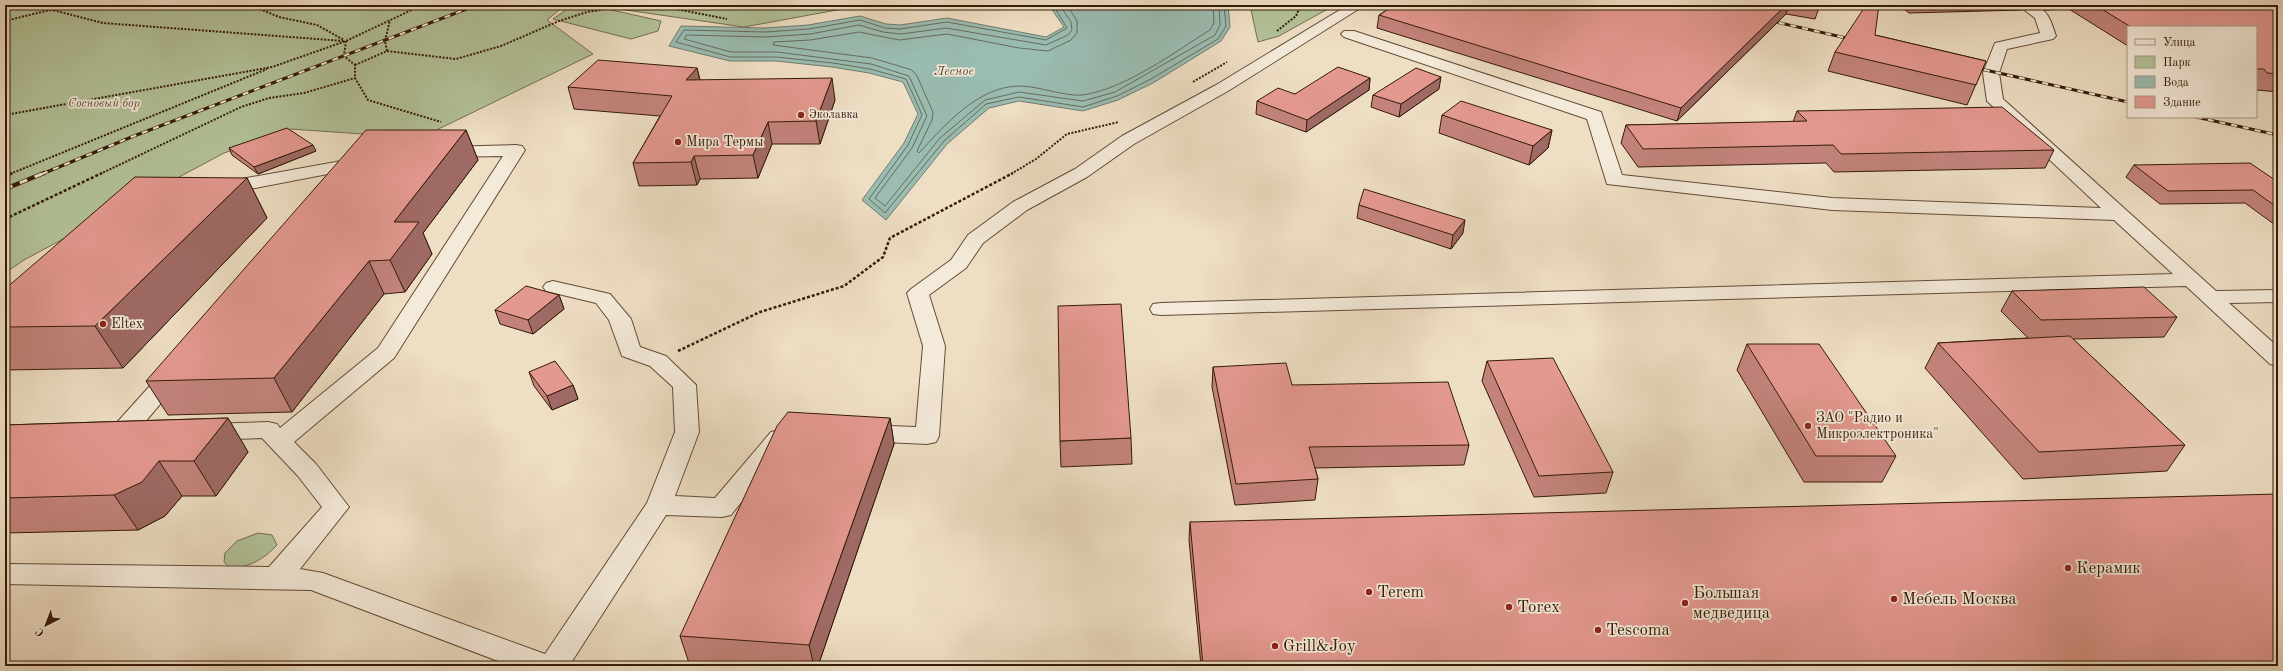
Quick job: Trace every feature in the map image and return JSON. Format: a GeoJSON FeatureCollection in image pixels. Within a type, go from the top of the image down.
{"type":"FeatureCollection","features":[{"type":"Feature","properties":{"kind":"lane"},"geometry":{"type":"LineString","coordinates":[[842,432],[927,436],[934,346],[918,293],[958,264],[975,239],[1020,206],[1081,173],[1128,140],[1222,88],[1358,5]]}},
{"type":"Feature","properties":{"kind":"lane"},"geometry":{"type":"LineString","coordinates":[[2026,5],[2042,16],[2048,36],[2000,46],[1991,73],[1995,101],[2278,359]]}},
{"type":"Feature","properties":{"kind":"lane"},"geometry":{"type":"LineString","coordinates":[[1349,34],[1595,116],[1614,180],[1832,204],[2119,214]]}},
{"type":"Feature","properties":{"kind":"lane"},"geometry":{"type":"LineString","coordinates":[[280,441],[386,353],[516,150],[421,152]]}},
{"type":"Feature","properties":{"kind":"lane"},"geometry":{"type":"LineString","coordinates":[[202,192],[366,158],[337,187]]}},
{"type":"Feature","properties":{"kind":"lane"},"geometry":{"type":"LineString","coordinates":[[1161,309],[2191,280]]}},
{"type":"Feature","properties":{"kind":"lane"},"geometry":{"type":"LineString","coordinates":[[553,288],[604,298],[620,319],[630,351],[658,361],[684,385],[687,432],[659,505],[553,666]]}},
{"type":"Feature","properties":{"kind":"lane"},"geometry":{"type":"LineString","coordinates":[[2209,297],[2278,296]]}},
{"type":"Feature","properties":{"kind":"lane"},"geometry":{"type":"LineString","coordinates":[[151,434],[108,435],[187,358]]}},
{"type":"Feature","properties":{"kind":"lane"},"geometry":{"type":"LineString","coordinates":[[659,505],[722,508],[787,429],[795,429]]}},
{"type":"Feature","properties":{"kind":"lane"},"geometry":{"type":"LineString","coordinates":[[182,432],[268,430],[307,470],[336,506],[276,578]]}},
{"type":"Feature","properties":{"kind":"lane"},"geometry":{"type":"LineString","coordinates":[[5,574],[276,578],[313,580],[544,666]]}},
{"type":"Feature","properties":{"kind":"path"},"geometry":{"type":"LineString","coordinates":[[33,5],[54,9],[103,24],[346,41]]}},
{"type":"Feature","properties":{"kind":"path"},"geometry":{"type":"LineString","coordinates":[[5,21],[70,5]]}},
{"type":"Feature","properties":{"kind":"path"},"geometry":{"type":"LineString","coordinates":[[250,5],[279,17],[317,25],[346,41]]}},
{"type":"Feature","properties":{"kind":"path"},"geometry":{"type":"LineString","coordinates":[[5,176],[272,67],[346,41],[422,5]]}},
{"type":"Feature","properties":{"kind":"path"},"geometry":{"type":"LineString","coordinates":[[356,65],[387,51],[456,59],[501,46],[559,21],[587,12],[630,5],[676,9],[727,19]]}},
{"type":"Feature","properties":{"kind":"path"},"geometry":{"type":"LineString","coordinates":[[1274,34],[1286,26],[1300,11],[1301,5]]}},
{"type":"Feature","properties":{"kind":"path"},"geometry":{"type":"LineString","coordinates":[[387,51],[385,40],[390,20]]}},
{"type":"Feature","properties":{"kind":"path"},"geometry":{"type":"LineString","coordinates":[[346,41],[344,56],[356,65]]}},
{"type":"Feature","properties":{"kind":"path"},"geometry":{"type":"LineString","coordinates":[[1188,85],[1231,60]]}},
{"type":"Feature","properties":{"kind":"path"},"geometry":{"type":"LineString","coordinates":[[356,65],[355,78],[368,100],[441,122]]}},
{"type":"Feature","properties":{"kind":"path"},"geometry":{"type":"LineString","coordinates":[[5,115],[272,67]]}},
{"type":"Feature","properties":{"kind":"path"},"geometry":{"type":"LineString","coordinates":[[5,219],[241,106],[269,98],[304,93],[355,78]]}},
{"type":"Feature","properties":{"kind":"path"},"geometry":{"type":"LineString","coordinates":[[658,361],[760,312],[844,286],[883,258],[890,238],[1003,179],[1036,159],[1067,134],[1122,121]]}},
{"type":"Feature","properties":{"kind":"green space","name":"Сосновый бор"},"geometry":{"type":"Polygon","coordinates":[[[5,5],[565,5],[547,20],[593,54],[420,138],[291,129],[224,153],[24,260],[5,273],[5,5]]]}},
{"type":"Feature","properties":{"kind":"green space"},"geometry":{"type":"Polygon","coordinates":[[[573,5],[612,10],[661,21],[658,31],[631,39],[553,19],[573,5]]]}},
{"type":"Feature","properties":{"kind":"green space"},"geometry":{"type":"Polygon","coordinates":[[[591,5],[864,5],[744,27],[591,5]]]}},
{"type":"Feature","properties":{"kind":"green space"},"geometry":{"type":"Polygon","coordinates":[[[1250,5],[1335,5],[1279,36],[1258,42],[1250,5]]]}},
{"type":"Feature","properties":{"kind":"green space"},"geometry":{"type":"Polygon","coordinates":[[[258,533],[272,535],[277,545],[267,555],[256,562],[231,569],[224,562],[225,553],[237,541],[258,533]]]}},
{"type":"Feature","properties":{"kind":"water","name":"Лесное"},"geometry":{"type":"Polygon","coordinates":[[[1049,5],[1228,5],[1230,27],[1221,41],[1153,83],[1118,100],[1083,111],[1019,101],[989,108],[947,144],[886,220],[862,200],[904,143],[918,114],[903,82],[869,73],[832,67],[776,61],[730,61],[669,46],[681,26],[765,28],[808,25],[860,16],[886,24],[900,25],[947,18],[1046,37],[1064,27],[1049,5]]]}},
{"type":"Feature","properties":{"kind":"building"},"geometry":{"type":"Polygon","coordinates":[[[1395,5],[1786,5],[1681,108],[1379,15],[1395,5]]]}},
{"type":"Feature","properties":{"kind":"building"},"geometry":{"type":"Polygon","coordinates":[[[1866,5],[1879,5],[1875,35],[1986,61],[1976,85],[1835,52],[1866,5]]]}},
{"type":"Feature","properties":{"kind":"building"},"geometry":{"type":"Polygon","coordinates":[[[2095,5],[2278,5],[2278,74],[2267,73],[2264,69],[2257,69],[2257,26],[2129,26],[2095,5]]]}},
{"type":"Feature","properties":{"kind":"building"},"geometry":{"type":"Polygon","coordinates":[[[598,60],[697,68],[686,80],[832,78],[816,121],[768,122],[753,155],[694,156],[691,162],[633,163],[672,96],[568,87],[598,60]]]}},
{"type":"Feature","properties":{"kind":"building"},"geometry":{"type":"Polygon","coordinates":[[[1338,67],[1370,78],[1307,120],[1257,101],[1278,88],[1295,94],[1338,67]]]}},
{"type":"Feature","properties":{"kind":"building"},"geometry":{"type":"Polygon","coordinates":[[[1416,68],[1441,77],[1401,104],[1373,95],[1416,68]]]}},
{"type":"Feature","properties":{"kind":"building"},"geometry":{"type":"Polygon","coordinates":[[[1461,101],[1552,130],[1533,146],[1442,115],[1461,101]]]}},
{"type":"Feature","properties":{"kind":"building"},"geometry":{"type":"Polygon","coordinates":[[[2002,107],[2054,150],[1841,154],[1833,145],[1643,149],[1626,125],[1807,121],[1797,111],[2002,107]]]}},
{"type":"Feature","properties":{"kind":"building"},"geometry":{"type":"Polygon","coordinates":[[[287,128],[313,145],[254,167],[229,148],[287,128]]]}},
{"type":"Feature","properties":{"kind":"building"},"geometry":{"type":"Polygon","coordinates":[[[366,130],[466,130],[394,222],[419,222],[390,260],[369,261],[274,378],[146,381],[366,130]]]}},
{"type":"Feature","properties":{"kind":"building"},"geometry":{"type":"Polygon","coordinates":[[[2250,163],[2278,182],[2278,208],[2253,190],[2168,191],[2134,165],[2250,163]]]}},
{"type":"Feature","properties":{"kind":"building"},"geometry":{"type":"Polygon","coordinates":[[[135,177],[247,178],[95,326],[5,327],[5,289],[135,177]]]}},
{"type":"Feature","properties":{"kind":"building"},"geometry":{"type":"Polygon","coordinates":[[[1364,189],[1465,220],[1453,235],[1359,205],[1364,189]]]}},
{"type":"Feature","properties":{"kind":"building"},"geometry":{"type":"Polygon","coordinates":[[[526,286],[559,295],[528,320],[495,310],[526,286]]]}},
{"type":"Feature","properties":{"kind":"building"},"geometry":{"type":"Polygon","coordinates":[[[2144,287],[2177,317],[2041,320],[2012,291],[2144,287]]]}},
{"type":"Feature","properties":{"kind":"building"},"geometry":{"type":"Polygon","coordinates":[[[1121,304],[1131,438],[1060,441],[1058,306],[1121,304]]]}},
{"type":"Feature","properties":{"kind":"building"},"geometry":{"type":"Polygon","coordinates":[[[2070,336],[2185,445],[2039,452],[1938,343],[2070,336]]]}},
{"type":"Feature","properties":{"kind":"building"},"geometry":{"type":"Polygon","coordinates":[[[1747,344],[1819,344],[1896,456],[1816,456],[1747,344]]]}},
{"type":"Feature","properties":{"kind":"building"},"geometry":{"type":"Polygon","coordinates":[[[1553,358],[1613,472],[1539,476],[1487,361],[1553,358]]]}},
{"type":"Feature","properties":{"kind":"building"},"geometry":{"type":"Polygon","coordinates":[[[555,361],[573,385],[547,396],[529,372],[555,361]]]}},
{"type":"Feature","properties":{"kind":"building"},"geometry":{"type":"Polygon","coordinates":[[[1286,363],[1292,385],[1448,382],[1469,445],[1309,447],[1318,479],[1236,484],[1213,367],[1286,363]]]}},
{"type":"Feature","properties":{"kind":"building"},"geometry":{"type":"Polygon","coordinates":[[[788,412],[890,418],[809,645],[680,636],[777,426],[788,412]]]}},
{"type":"Feature","properties":{"kind":"building"},"geometry":{"type":"Polygon","coordinates":[[[228,418],[194,461],[159,461],[142,482],[114,495],[5,498],[5,425],[228,418]]]}},
{"type":"Feature","properties":{"kind":"building","name":"Большая медведица"},"geometry":{"type":"Polygon","coordinates":[[[2278,494],[2278,666],[1203,666],[1190,522],[2278,494]]]}},
{"type":"Feature","properties":{"kind":"railway"},"geometry":{"type":"LineString","coordinates":[[42,174],[134,136],[477,5]]}},
{"type":"Feature","properties":{"kind":"railway"},"geometry":{"type":"LineString","coordinates":[[1767,20],[1855,40]]}},
{"type":"Feature","properties":{"kind":"railway"},"geometry":{"type":"LineString","coordinates":[[1972,67],[2127,102]]}},
{"type":"Feature","properties":{"kind":"railway"},"geometry":{"type":"LineString","coordinates":[[2201,118],[2278,135]]}},
{"type":"Feature","properties":{"kind":"railway"},"geometry":{"type":"LineString","coordinates":[[5,189],[44,173]]}},
{"type":"Feature","properties":{"kind":"place","name":"Эколавка"},"geometry":{"type":"Point","coordinates":[801,115]}},
{"type":"Feature","properties":{"kind":"place","name":"Мира Термы"},"geometry":{"type":"Point","coordinates":[678,142]}},
{"type":"Feature","properties":{"kind":"place","name":"Eltex"},"geometry":{"type":"Point","coordinates":[103,324]}},
{"type":"Feature","properties":{"kind":"place","name":"ЗАО \"Радио и Микроэлектроника\""},"geometry":{"type":"Point","coordinates":[1808,426]}},
{"type":"Feature","properties":{"kind":"place","name":"Керамик"},"geometry":{"type":"Point","coordinates":[2068,568]}},
{"type":"Feature","properties":{"kind":"place","name":"Terem"},"geometry":{"type":"Point","coordinates":[1369,592]}},
{"type":"Feature","properties":{"kind":"place","name":"Мебель Москва"},"geometry":{"type":"Point","coordinates":[1894,599]}},
{"type":"Feature","properties":{"kind":"place","name":"Большая медведица"},"geometry":{"type":"Point","coordinates":[1685,603]}},
{"type":"Feature","properties":{"kind":"place","name":"Torex"},"geometry":{"type":"Point","coordinates":[1509,607]}},
{"type":"Feature","properties":{"kind":"place","name":"Tescoma"},"geometry":{"type":"Point","coordinates":[1598,630]}},
{"type":"Feature","properties":{"kind":"place","name":"Grill&Joy"},"geometry":{"type":"Point","coordinates":[1275,646]}}]}
